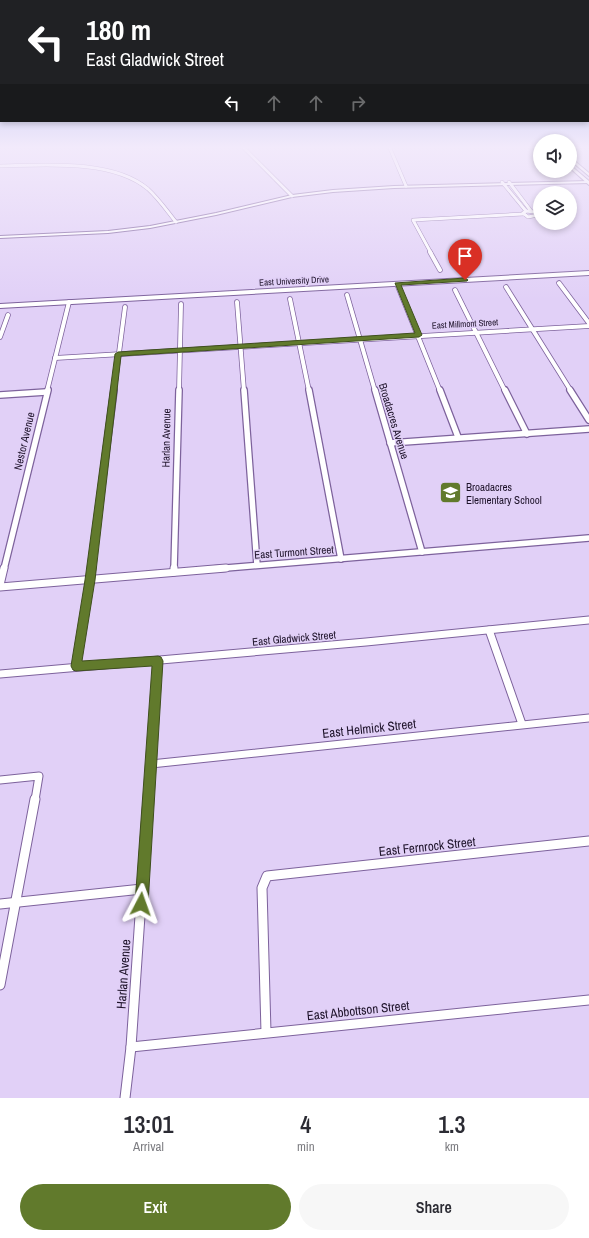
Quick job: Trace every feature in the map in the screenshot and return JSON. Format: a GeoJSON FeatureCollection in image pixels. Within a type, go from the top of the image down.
{"type":"FeatureCollection","features":[{"type":"Feature","properties":{"kind":"street"},"geometry":{"type":"LineString","coordinates":[[154,197],[176,222]]}},
{"type":"Feature","properties":{"kind":"street"},"geometry":{"type":"LineString","coordinates":[[0,237],[108,232],[176,222],[286,197]]}},
{"type":"Feature","properties":{"kind":"street"},"geometry":{"type":"LineString","coordinates":[[513,197],[525,213],[533,217],[538,215],[532,211],[521,197]]}},
{"type":"Feature","properties":{"kind":"street"},"geometry":{"type":"LineString","coordinates":[[440,270],[413,220],[525,213],[532,211]]}},
{"type":"Feature","properties":{"kind":"street","name":"East University Drive"},"geometry":{"type":"LineString","coordinates":[[0,302],[69,300],[589,270]]}},
{"type":"Feature","properties":{"kind":"street","name":"East University Drive"},"geometry":{"type":"LineString","coordinates":[[396,282],[589,273]]}},
{"type":"Feature","properties":{"kind":"street"},"geometry":{"type":"LineString","coordinates":[[396,282],[419,335],[458,437]]}},
{"type":"Feature","properties":{"kind":"street"},"geometry":{"type":"LineString","coordinates":[[559,283],[589,324]]}},
{"type":"Feature","properties":{"kind":"street"},"geometry":{"type":"LineString","coordinates":[[506,287],[589,420]]}},
{"type":"Feature","properties":{"kind":"street"},"geometry":{"type":"LineString","coordinates":[[455,290],[527,434]]}},
{"type":"Feature","properties":{"kind":"street","name":"Broadacres Avenue"},"geometry":{"type":"LineString","coordinates":[[346,295],[422,552]]}},
{"type":"Feature","properties":{"kind":"street"},"geometry":{"type":"LineString","coordinates":[[290,299],[300,342],[341,559]]}},
{"type":"Feature","properties":{"kind":"street","name":"East University Drive"},"geometry":{"type":"LineString","coordinates":[[0,306],[69,300]]}},
{"type":"Feature","properties":{"kind":"street","name":"Nestor Avenue"},"geometry":{"type":"LineString","coordinates":[[0,586],[69,300]]}},
{"type":"Feature","properties":{"kind":"street"},"geometry":{"type":"LineString","coordinates":[[237,302],[256,565]]}},
{"type":"Feature","properties":{"kind":"street","name":"Harlan Avenue"},"geometry":{"type":"LineString","coordinates":[[174,572],[181,304]]}},
{"type":"Feature","properties":{"kind":"street"},"geometry":{"type":"LineString","coordinates":[[76,666],[90,580],[125,307]]}},
{"type":"Feature","properties":{"kind":"street"},"geometry":{"type":"LineString","coordinates":[[0,337],[8,315]]}},
{"type":"Feature","properties":{"kind":"street","name":"East Millmont Street"},"geometry":{"type":"LineString","coordinates":[[55,358],[589,324]]}},
{"type":"Feature","properties":{"kind":"street"},"geometry":{"type":"LineString","coordinates":[[0,395],[46,392]]}},
{"type":"Feature","properties":{"kind":"street"},"geometry":{"type":"LineString","coordinates":[[390,443],[458,437],[527,434],[589,429]]}},
{"type":"Feature","properties":{"kind":"street","name":"East Turmont Street"},"geometry":{"type":"LineString","coordinates":[[0,586],[90,580],[589,538]]}},
{"type":"Feature","properties":{"kind":"street","name":"East Gladwick Street"},"geometry":{"type":"LineString","coordinates":[[0,674],[76,666],[158,661],[589,620]]}},
{"type":"Feature","properties":{"kind":"street"},"geometry":{"type":"LineString","coordinates":[[488,630],[522,724]]}},
{"type":"Feature","properties":{"kind":"street","name":"Harlan Avenue"},"geometry":{"type":"LineString","coordinates":[[125,1098],[142,889],[158,661]]}},
{"type":"Feature","properties":{"kind":"street","name":"East Helmick Street"},"geometry":{"type":"LineString","coordinates":[[151,764],[589,718]]}},
{"type":"Feature","properties":{"kind":"street"},"geometry":{"type":"LineString","coordinates":[[0,780],[39,776],[0,984]]}},
{"type":"Feature","properties":{"kind":"street","name":"East Fernrock Street"},"geometry":{"type":"LineString","coordinates":[[266,1032],[262,888],[267,876],[589,841]]}},
{"type":"Feature","properties":{"kind":"street"},"geometry":{"type":"LineString","coordinates":[[0,904],[142,889]]}},
{"type":"Feature","properties":{"kind":"street","name":"East Abbottson Street"},"geometry":{"type":"LineString","coordinates":[[130,1047],[589,1000]]}},
{"type":"Feature","properties":{"kind":"place","name":"Broadacres Elementary School"},"geometry":{"type":"Point","coordinates":[451,493]}},
{"type":"Feature","properties":{"kind":"route"},"geometry":{"type":"LineString","coordinates":[[141,904],[146,813],[158,661],[76,666],[90,580],[118,354],[419,335],[397,284],[465,280]]}}]}
